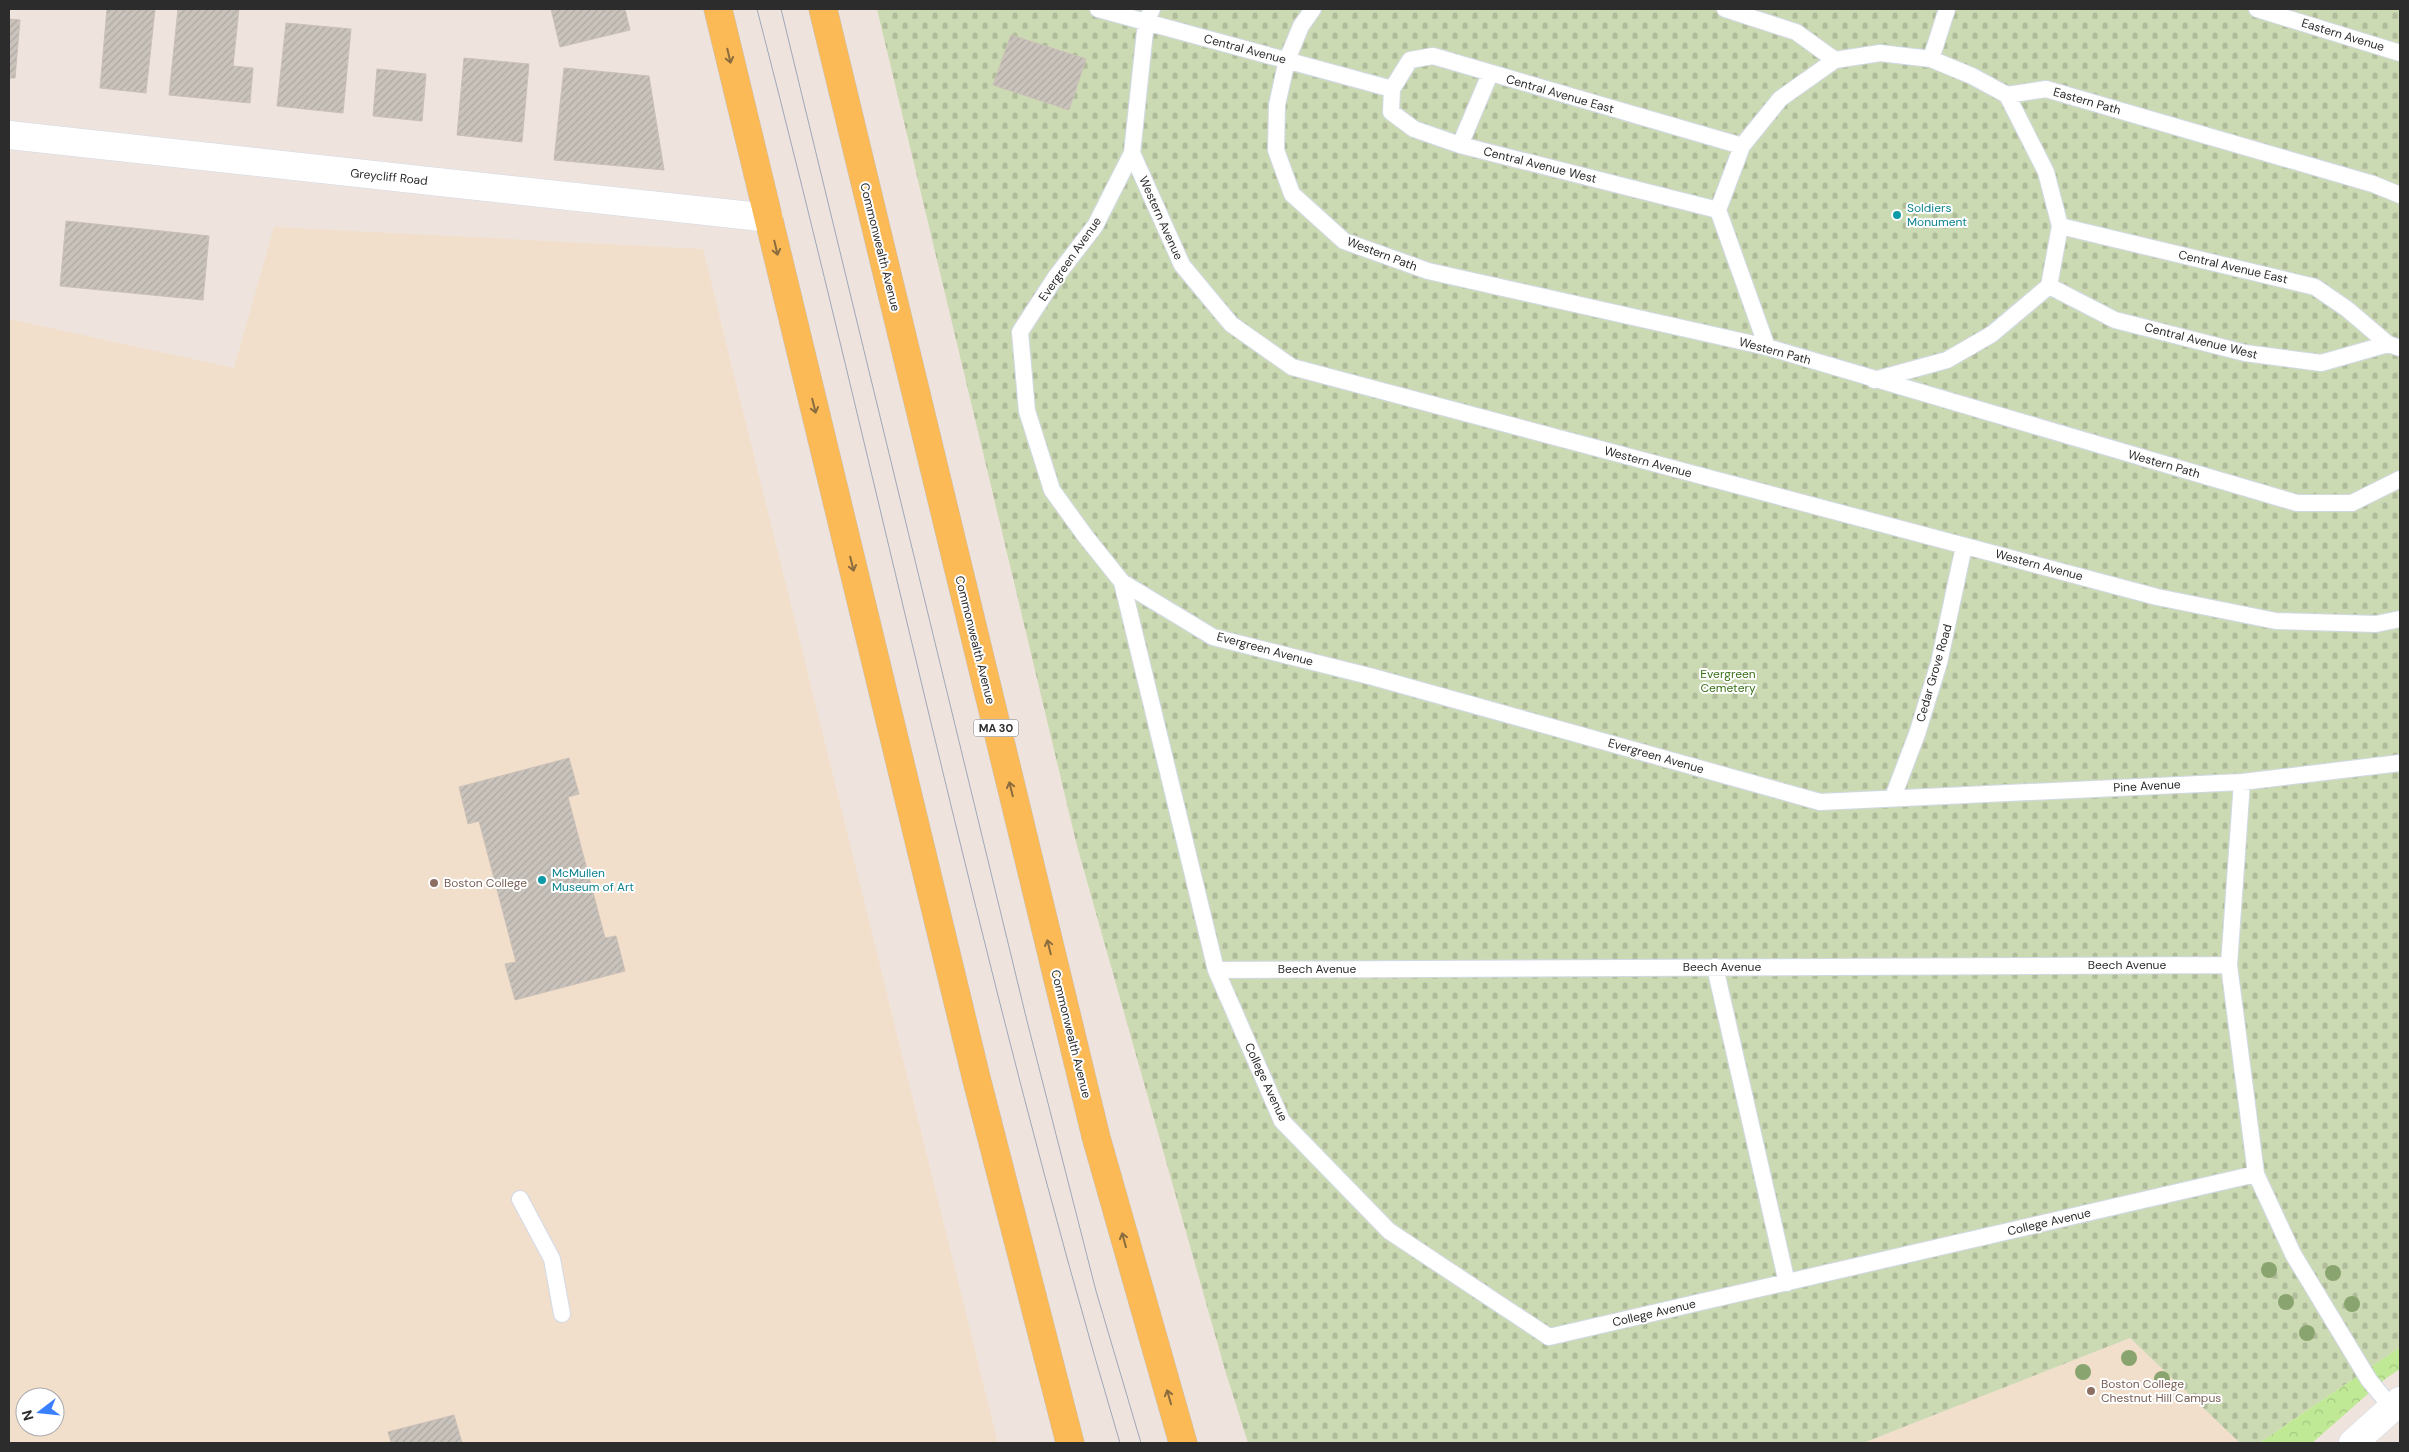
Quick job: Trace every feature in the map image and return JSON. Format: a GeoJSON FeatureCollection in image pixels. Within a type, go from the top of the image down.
{"type":"FeatureCollection","features":[{"type":"Feature","properties":{"kind":"main road","name":"Commonwealth Avenue"},"geometry":{"type":"LineString","coordinates":[[823,9],[1096,1137],[1135,1282],[1183,1443]]}},
{"type":"Feature","properties":{"kind":"main road"},"geometry":{"type":"LineString","coordinates":[[724,10],[769,218],[976,1077],[1070,1443]]}},
{"type":"Feature","properties":{"kind":"street","name":"Greycliff Road"},"geometry":{"type":"LineString","coordinates":[[9,135],[769,218]]}},
{"type":"Feature","properties":{"kind":"street"},"geometry":{"type":"LineString","coordinates":[[2353,1443],[2396,1405]]}},
{"type":"Feature","properties":{"kind":"lane","name":"Central Avenue"},"geometry":{"type":"LineString","coordinates":[[1098,9],[1149,15],[1287,60],[1392,88]]}},
{"type":"Feature","properties":{"kind":"lane"},"geometry":{"type":"LineString","coordinates":[[1287,60],[1301,26],[1313,9]]}},
{"type":"Feature","properties":{"kind":"lane"},"geometry":{"type":"LineString","coordinates":[[1725,9],[1796,32],[1835,60]]}},
{"type":"Feature","properties":{"kind":"lane"},"geometry":{"type":"LineString","coordinates":[[1931,59],[1947,9]]}},
{"type":"Feature","properties":{"kind":"lane","name":"Eastern Avenue"},"geometry":{"type":"LineString","coordinates":[[2257,9],[2400,53]]}},
{"type":"Feature","properties":{"kind":"lane"},"geometry":{"type":"LineString","coordinates":[[1132,154],[1149,15]]}},
{"type":"Feature","properties":{"kind":"lane"},"geometry":{"type":"LineString","coordinates":[[1767,347],[1718,210],[1742,146],[1780,99],[1835,60],[1880,52],[1931,59],[1972,76],[2006,95],[2046,172],[2060,226],[2049,286],[1992,334],[1947,360],[1874,380]]}},
{"type":"Feature","properties":{"kind":"lane","name":"Central Avenue East"},"geometry":{"type":"LineString","coordinates":[[1392,88],[1410,60],[1432,56],[1742,146]]}},
{"type":"Feature","properties":{"kind":"lane","name":"Western Path"},"geometry":{"type":"LineString","coordinates":[[1287,60],[1278,105],[1276,150],[1292,194],[1344,241],[1428,271],[1767,347],[2297,503],[2352,503],[2400,479]]}},
{"type":"Feature","properties":{"kind":"lane"},"geometry":{"type":"LineString","coordinates":[[1460,145],[1490,74]]}},
{"type":"Feature","properties":{"kind":"lane","name":"Central Avenue West"},"geometry":{"type":"LineString","coordinates":[[1392,88],[1391,112],[1414,129],[1460,145],[1718,210]]}},
{"type":"Feature","properties":{"kind":"lane","name":"Eastern Path"},"geometry":{"type":"LineString","coordinates":[[2006,95],[2046,89],[2373,184],[2400,194]]}},
{"type":"Feature","properties":{"kind":"lane","name":"Western Avenue"},"geometry":{"type":"LineString","coordinates":[[1132,154],[1182,265],[1231,324],[1292,367],[2157,597],[2276,621],[2376,624],[2400,618]]}},
{"type":"Feature","properties":{"kind":"lane","name":"Evergreen Avenue"},"geometry":{"type":"LineString","coordinates":[[1132,154],[1096,226],[1055,278],[1020,332],[1027,411],[1052,490],[1122,582],[1213,637],[1374,677],[1820,802],[1893,797]]}},
{"type":"Feature","properties":{"kind":"lane","name":"Central Avenue East"},"geometry":{"type":"LineString","coordinates":[[2060,226],[2315,287],[2347,309],[2394,346]]}},
{"type":"Feature","properties":{"kind":"lane","name":"Central Avenue West"},"geometry":{"type":"LineString","coordinates":[[2049,286],[2115,320],[2245,354],[2320,363],[2394,346]]}},
{"type":"Feature","properties":{"kind":"lane","name":"Cedar Grove Road"},"geometry":{"type":"LineString","coordinates":[[1893,797],[1917,734],[1939,663],[1964,546]]}},
{"type":"Feature","properties":{"kind":"lane","name":"College Avenue"},"geometry":{"type":"LineString","coordinates":[[1122,582],[1216,970],[1282,1121],[1389,1231],[1549,1337],[2256,1174]]}},
{"type":"Feature","properties":{"kind":"lane","name":"Pine Avenue"},"geometry":{"type":"LineString","coordinates":[[1893,797],[2242,782],[2400,763]]}},
{"type":"Feature","properties":{"kind":"lane"},"geometry":{"type":"LineString","coordinates":[[2242,782],[2229,965],[2256,1174],[2292,1254],[2369,1380],[2396,1405]]}},
{"type":"Feature","properties":{"kind":"lane","name":"Beech Avenue"},"geometry":{"type":"LineString","coordinates":[[1216,970],[2229,965]]}},
{"type":"Feature","properties":{"kind":"lane"},"geometry":{"type":"LineString","coordinates":[[1715,967],[1787,1283]]}},
{"type":"Feature","properties":{"kind":"lane"},"geometry":{"type":"LineString","coordinates":[[520,1199],[552,1259],[562,1314]]}},
{"type":"Feature","properties":{"kind":"shaded area","name":"Boston College"},"geometry":{"type":"Polygon","coordinates":[[[274,227],[703,249],[998,1443],[9,1443],[9,319],[234,368],[274,227]]]}},
{"type":"Feature","properties":{"kind":"shaded area","name":"Boston College Chestnut Hill Campus"},"geometry":{"type":"Polygon","coordinates":[[[2130,1338],[2240,1443],[1863,1443],[2130,1338]]]}},
{"type":"Feature","properties":{"kind":"green space","name":"Evergreen Cemetery"},"geometry":{"type":"Polygon","coordinates":[[[877,9],[2400,9],[2400,1347],[2259,1443],[2240,1443],[2130,1338],[1863,1443],[1248,1443],[1225,1370],[1077,846],[877,9]]]}},
{"type":"Feature","properties":{"kind":"green space"},"geometry":{"type":"Polygon","coordinates":[[[2400,1347],[2400,1369],[2385,1379],[2312,1443],[2259,1443],[2400,1347]]]}},
{"type":"Feature","properties":{"kind":"building"},"geometry":{"type":"Polygon","coordinates":[[[107,9],[155,9],[146,93],[100,88],[107,9]]]}},
{"type":"Feature","properties":{"kind":"building"},"geometry":{"type":"Polygon","coordinates":[[[178,9],[239,9],[233,66],[253,68],[250,103],[169,95],[178,9]]]}},
{"type":"Feature","properties":{"kind":"building"},"geometry":{"type":"Polygon","coordinates":[[[551,9],[625,9],[630,30],[560,47],[551,9]]]}},
{"type":"Feature","properties":{"kind":"building"},"geometry":{"type":"Polygon","coordinates":[[[9,19],[20,20],[15,78],[9,78],[9,19]]]}},
{"type":"Feature","properties":{"kind":"building"},"geometry":{"type":"Polygon","coordinates":[[[286,23],[351,29],[343,113],[277,106],[286,23]]]}},
{"type":"Feature","properties":{"kind":"building"},"geometry":{"type":"Polygon","coordinates":[[[1011,35],[1086,59],[1069,110],[993,85],[1011,35]]]}},
{"type":"Feature","properties":{"kind":"building"},"geometry":{"type":"Polygon","coordinates":[[[464,58],[529,64],[522,142],[457,135],[464,58]]]}},
{"type":"Feature","properties":{"kind":"building"},"geometry":{"type":"Polygon","coordinates":[[[564,68],[649,76],[664,170],[554,160],[564,68]]]}},
{"type":"Feature","properties":{"kind":"building"},"geometry":{"type":"Polygon","coordinates":[[[377,69],[426,74],[422,121],[373,116],[377,69]]]}},
{"type":"Feature","properties":{"kind":"building"},"geometry":{"type":"Polygon","coordinates":[[[66,221],[209,236],[203,300],[60,286],[66,221]]]}},
{"type":"Feature","properties":{"kind":"building","name":"McMullen Museum of Art"},"geometry":{"type":"Polygon","coordinates":[[[569,758],[579,794],[568,797],[605,938],[616,936],[625,971],[515,1000],[505,964],[516,962],[479,821],[468,824],[459,787],[569,758]]]}},
{"type":"Feature","properties":{"kind":"building"},"geometry":{"type":"Polygon","coordinates":[[[454,1415],[462,1443],[386,1443],[391,1442],[388,1432],[454,1415]]]}},
{"type":"Feature","properties":{"kind":"tram line"},"geometry":{"type":"LineString","coordinates":[[757,9],[1021,1086],[1069,1265],[1120,1443]]}},
{"type":"Feature","properties":{"kind":"tram line"},"geometry":{"type":"LineString","coordinates":[[781,9],[1027,1021],[1096,1291],[1141,1443]]}},
{"type":"Feature","properties":{"kind":"place","name":"Soldiers Monument"},"geometry":{"type":"Point","coordinates":[1897,215]}},
{"type":"Feature","properties":{"kind":"place","name":"McMullen Museum of Art"},"geometry":{"type":"Point","coordinates":[542,880]}},
{"type":"Feature","properties":{"kind":"place","name":"Boston College"},"geometry":{"type":"Point","coordinates":[434,883]}},
{"type":"Feature","properties":{"kind":"place","name":"Boston College Chestnut Hill Campus"},"geometry":{"type":"Point","coordinates":[2091,1391]}}]}
